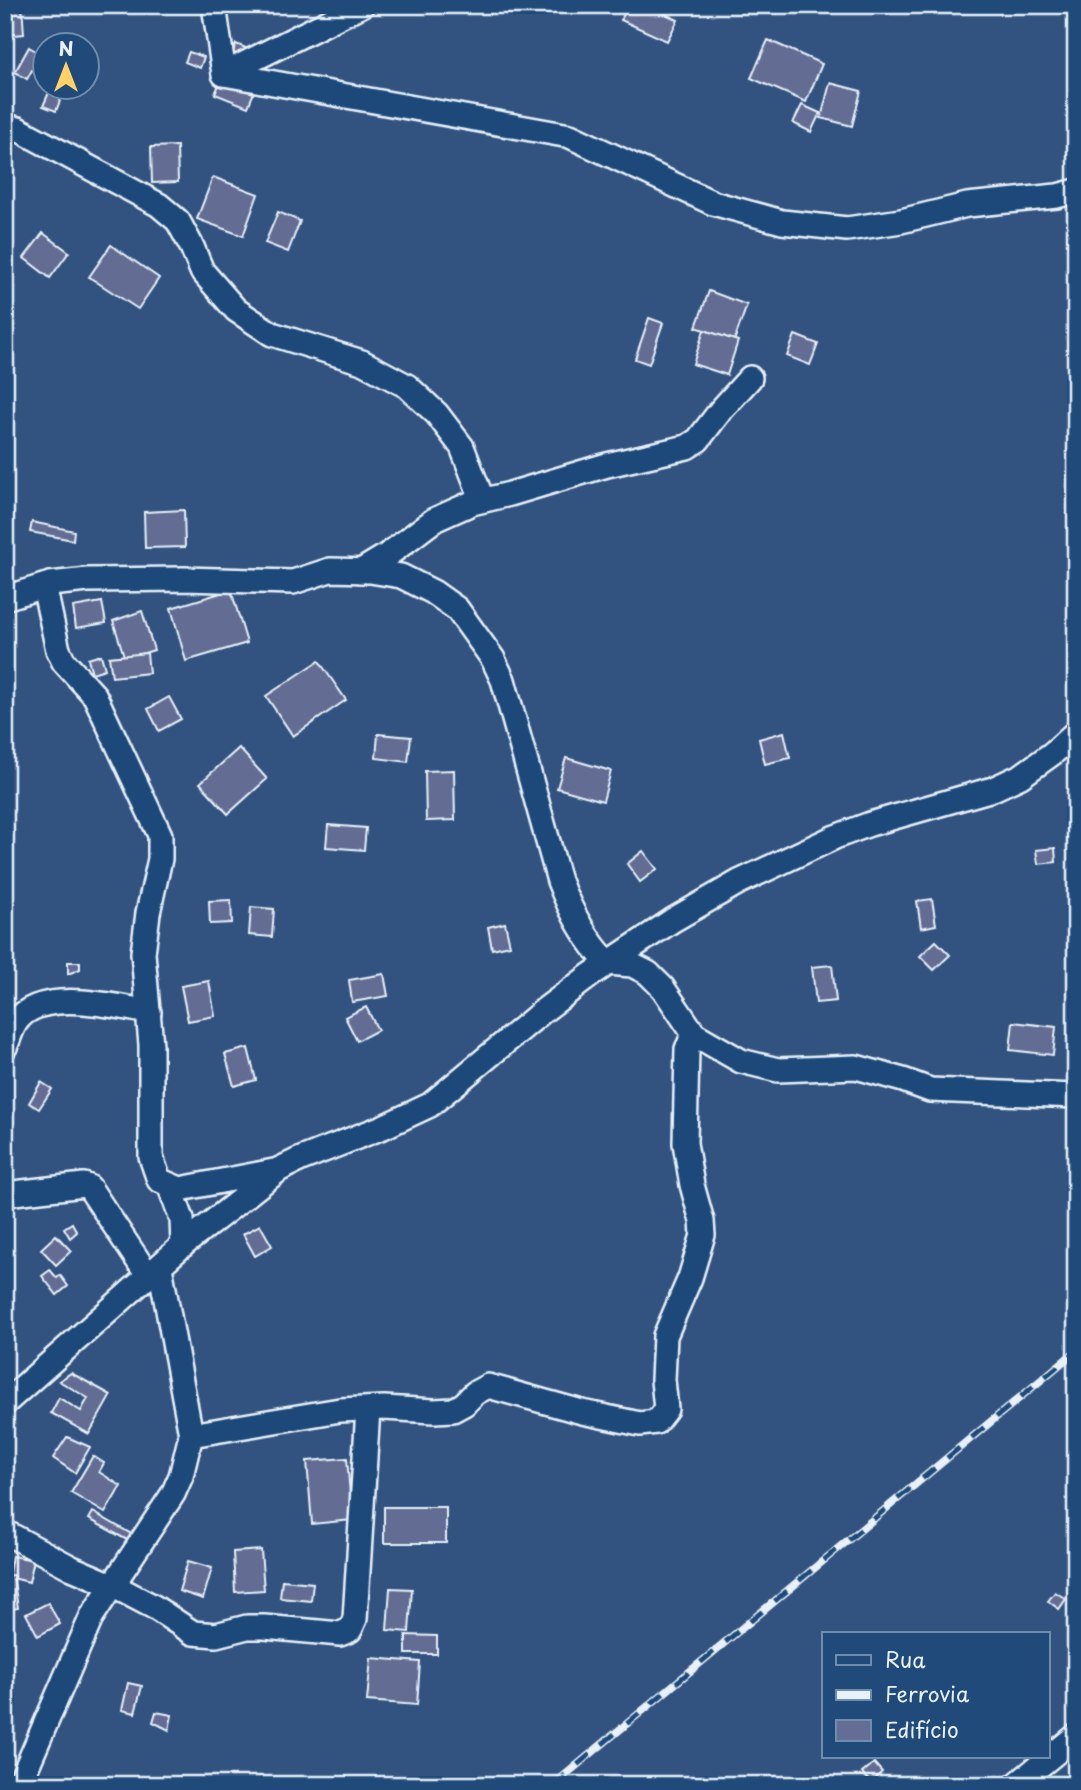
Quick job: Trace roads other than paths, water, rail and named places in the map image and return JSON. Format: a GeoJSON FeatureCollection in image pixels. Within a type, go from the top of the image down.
{"type":"FeatureCollection","features":[{"type":"Feature","properties":{"kind":"street"},"geometry":{"type":"LineString","coordinates":[[214,5],[224,74]]}},
{"type":"Feature","properties":{"kind":"street"},"geometry":{"type":"LineString","coordinates":[[224,74],[362,5]]}},
{"type":"Feature","properties":{"kind":"street"},"geometry":{"type":"LineString","coordinates":[[224,74],[570,136],[713,202],[782,222],[847,229],[901,221],[967,205],[1057,196],[1076,191]]}},
{"type":"Feature","properties":{"kind":"street"},"geometry":{"type":"LineString","coordinates":[[5,126],[18,129],[159,205],[178,221],[202,271],[212,285],[236,310],[272,334],[362,362],[407,386],[438,414],[462,447],[482,499]]}},
{"type":"Feature","properties":{"kind":"street"},"geometry":{"type":"LineString","coordinates":[[361,571],[434,520],[482,499],[510,494],[607,465],[687,447],[698,440],[750,379]]}},
{"type":"Feature","properties":{"kind":"street"},"geometry":{"type":"LineString","coordinates":[[5,598],[44,586],[88,580],[293,582],[330,570],[401,576],[433,592],[457,610],[493,659],[503,680],[559,881],[579,926],[591,945],[608,963],[632,965],[648,973],[663,988],[694,1034],[741,1062],[778,1070],[856,1067],[930,1090],[1076,1096]]}},
{"type":"Feature","properties":{"kind":"street"},"geometry":{"type":"LineString","coordinates":[[44,586],[58,650],[64,662],[95,696],[160,835],[160,859],[143,937],[149,1012],[151,1157],[159,1180],[180,1189],[280,1169],[430,1105],[543,1011],[673,920],[739,882],[835,837],[870,824],[993,789],[1021,776],[1076,732]]}},
{"type":"Feature","properties":{"kind":"street"},"geometry":{"type":"LineString","coordinates":[[5,1047],[17,1021],[34,1007],[46,1003],[102,1004],[149,1012]]}},
{"type":"Feature","properties":{"kind":"street"},"geometry":{"type":"LineString","coordinates":[[191,1435],[340,1410],[453,1410],[488,1386],[582,1412],[640,1424],[650,1424],[662,1418],[666,1409],[663,1380],[665,1336],[693,1269],[703,1236],[685,1143],[687,1049],[694,1034]]}},
{"type":"Feature","properties":{"kind":"street"},"geometry":{"type":"LineString","coordinates":[[5,1403],[183,1245],[280,1169]]}},
{"type":"Feature","properties":{"kind":"street"},"geometry":{"type":"LineString","coordinates":[[5,1194],[85,1185],[89,1187],[154,1272],[191,1435],[181,1476],[173,1494],[92,1616],[19,1785]]}},
{"type":"Feature","properties":{"kind":"street"},"geometry":{"type":"LineString","coordinates":[[170,1186],[182,1219],[183,1245]]}},
{"type":"Feature","properties":{"kind":"street"},"geometry":{"type":"LineString","coordinates":[[5,1532],[154,1607],[193,1633],[216,1634],[247,1627],[340,1634],[350,1630],[355,1619],[368,1409]]}},
{"type":"Feature","properties":{"kind":"street"},"geometry":{"type":"LineString","coordinates":[[1050,1758],[1076,1737]]}},
{"type":"Feature","properties":{"kind":"street"},"geometry":{"type":"LineString","coordinates":[[1016,1785],[1050,1758]]}},
{"type":"Feature","properties":{"kind":"railway"},"geometry":{"type":"LineString","coordinates":[[553,1785],[1076,1351]]}}]}
